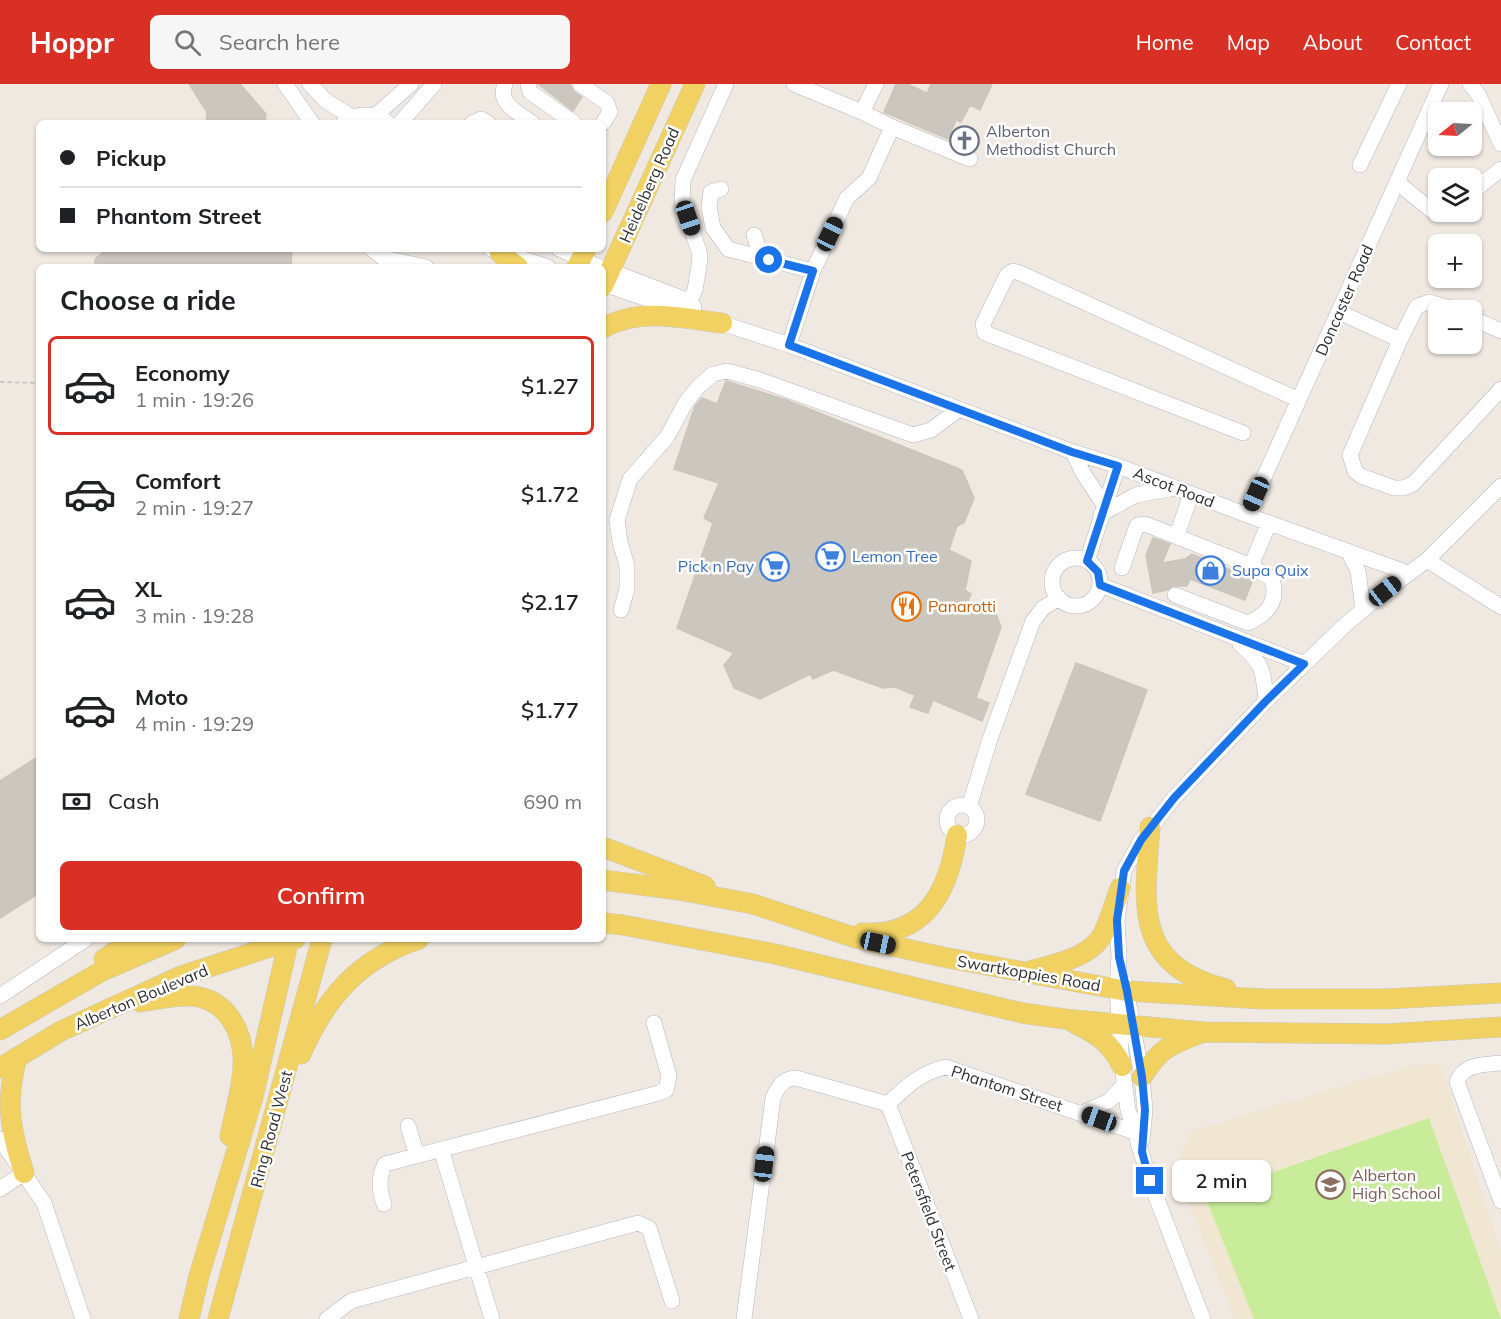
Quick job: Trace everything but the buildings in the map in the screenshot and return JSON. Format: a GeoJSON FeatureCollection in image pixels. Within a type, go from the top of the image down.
{"type":"FeatureCollection","features":[{"type":"Feature","properties":{"kind":"main road","name":"Heidelberg Road"},"geometry":{"type":"LineString","coordinates":[[606,205],[661,84]]}},
{"type":"Feature","properties":{"kind":"main road","name":"Heidelberg Road"},"geometry":{"type":"LineString","coordinates":[[606,273],[695,84]]}},
{"type":"Feature","properties":{"kind":"main road"},"geometry":{"type":"LineString","coordinates":[[606,187],[624,165]]}},
{"type":"Feature","properties":{"kind":"main road"},"geometry":{"type":"LineString","coordinates":[[497,252],[514,264]]}},
{"type":"Feature","properties":{"kind":"main road"},"geometry":{"type":"LineString","coordinates":[[606,327],[635,316],[652,315],[722,323]]}},
{"type":"Feature","properties":{"kind":"main road"},"geometry":{"type":"LineString","coordinates":[[1150,827],[1146,886],[1147,909],[1150,927],[1162,953],[1173,965],[1195,979],[1263,999]]}},
{"type":"Feature","properties":{"kind":"main road"},"geometry":{"type":"LineString","coordinates":[[830,930],[866,934],[907,927],[917,920],[939,897],[951,866],[957,835]]}},
{"type":"Feature","properties":{"kind":"main road"},"geometry":{"type":"LineString","coordinates":[[606,848],[753,904]]}},
{"type":"Feature","properties":{"kind":"main road","name":"Swartkoppies Road"},"geometry":{"type":"LineString","coordinates":[[606,880],[680,890],[753,904],[830,930],[878,943],[1122,990],[1263,999],[1385,999],[1501,993]]}},
{"type":"Feature","properties":{"kind":"main road"},"geometry":{"type":"LineString","coordinates":[[1024,972],[1063,962],[1083,953],[1095,944],[1103,934],[1120,888]]}},
{"type":"Feature","properties":{"kind":"main road"},"geometry":{"type":"LineString","coordinates":[[606,923],[775,954],[1022,1013],[1065,1019],[1203,1032],[1386,1034],[1501,1027]]}},
{"type":"Feature","properties":{"kind":"main road"},"geometry":{"type":"LineString","coordinates":[[65,992],[111,954],[129,942]]}},
{"type":"Feature","properties":{"kind":"main road","name":"Alberton Boulevard"},"geometry":{"type":"LineString","coordinates":[[0,1030],[119,962],[169,942]]}},
{"type":"Feature","properties":{"kind":"main road","name":"Alberton Boulevard"},"geometry":{"type":"LineString","coordinates":[[0,1068],[61,1031],[181,976],[285,942]]}},
{"type":"Feature","properties":{"kind":"main road","name":"Ring Road West"},"geometry":{"type":"LineString","coordinates":[[189,1319],[199,1276],[253,1096],[291,942]]}},
{"type":"Feature","properties":{"kind":"main road","name":"Ring Road West"},"geometry":{"type":"LineString","coordinates":[[218,1319],[321,942]]}},
{"type":"Feature","properties":{"kind":"main road"},"geometry":{"type":"LineString","coordinates":[[278,1106],[320,1014],[340,988],[383,954],[412,942]]}},
{"type":"Feature","properties":{"kind":"main road"},"geometry":{"type":"LineString","coordinates":[[117,1005],[193,996],[212,1002],[230,1015],[239,1035],[243,1067],[228,1148],[225,1195]]}},
{"type":"Feature","properties":{"kind":"main road"},"geometry":{"type":"LineString","coordinates":[[1065,1019],[1104,1040],[1115,1051],[1129,1076],[1176,1043],[1203,1032]]}},
{"type":"Feature","properties":{"kind":"main road"},"geometry":{"type":"LineString","coordinates":[[17,1057],[9,1091],[9,1105],[14,1141],[24,1173]]}},
{"type":"Feature","properties":{"kind":"street"},"geometry":{"type":"LineString","coordinates":[[285,84],[310,120]]}},
{"type":"Feature","properties":{"kind":"street"},"geometry":{"type":"LineString","coordinates":[[310,84],[347,120],[363,114],[381,119],[411,84]]}},
{"type":"Feature","properties":{"kind":"street"},"geometry":{"type":"LineString","coordinates":[[403,120],[434,84]]}},
{"type":"Feature","properties":{"kind":"street"},"geometry":{"type":"LineString","coordinates":[[505,84],[502,92],[506,103],[527,120]]}},
{"type":"Feature","properties":{"kind":"street"},"geometry":{"type":"LineString","coordinates":[[528,84],[530,92],[570,120]]}},
{"type":"Feature","properties":{"kind":"street"},"geometry":{"type":"LineString","coordinates":[[580,84],[607,103],[610,112],[605,120]]}},
{"type":"Feature","properties":{"kind":"street"},"geometry":{"type":"LineString","coordinates":[[687,306],[699,276],[700,259],[682,202],[683,180],[726,84]]}},
{"type":"Feature","properties":{"kind":"street"},"geometry":{"type":"LineString","coordinates":[[794,84],[827,90],[891,127],[970,159]]}},
{"type":"Feature","properties":{"kind":"street"},"geometry":{"type":"LineString","coordinates":[[862,112],[876,84]]}},
{"type":"Feature","properties":{"kind":"street"},"geometry":{"type":"LineString","coordinates":[[1360,165],[1399,84]]}},
{"type":"Feature","properties":{"kind":"street","name":"Doncaster Road"},"geometry":{"type":"LineString","coordinates":[[1247,515],[1441,84]]}},
{"type":"Feature","properties":{"kind":"street"},"geometry":{"type":"LineString","coordinates":[[1470,84],[1478,94],[1501,144]]}},
{"type":"Feature","properties":{"kind":"street"},"geometry":{"type":"LineString","coordinates":[[789,345],[813,271],[847,198],[869,178],[891,127]]}},
{"type":"Feature","properties":{"kind":"street"},"geometry":{"type":"LineString","coordinates":[[1482,184],[1501,169]]}},
{"type":"Feature","properties":{"kind":"street"},"geometry":{"type":"LineString","coordinates":[[1397,182],[1428,208]]}},
{"type":"Feature","properties":{"kind":"street"},"geometry":{"type":"LineString","coordinates":[[721,189],[711,192],[709,207],[713,228],[728,249],[813,271]]}},
{"type":"Feature","properties":{"kind":"street"},"geometry":{"type":"LineString","coordinates":[[754,236],[762,258]]}},
{"type":"Feature","properties":{"kind":"street"},"geometry":{"type":"LineString","coordinates":[[376,252],[383,258],[412,264]]}},
{"type":"Feature","properties":{"kind":"street"},"geometry":{"type":"LineString","coordinates":[[499,252],[538,264]]}},
{"type":"Feature","properties":{"kind":"street","name":"Ascot Road"},"geometry":{"type":"LineString","coordinates":[[567,252],[582,258]]}},
{"type":"Feature","properties":{"kind":"street"},"geometry":{"type":"LineString","coordinates":[[1243,433],[984,333],[983,324],[1007,274],[1013,271],[1020,273],[1299,400]]}},
{"type":"Feature","properties":{"kind":"street","name":"Ascot Road"},"geometry":{"type":"LineString","coordinates":[[606,278],[687,306],[702,316],[789,345],[1072,452],[1118,466],[1408,573]]}},
{"type":"Feature","properties":{"kind":"street"},"geometry":{"type":"LineString","coordinates":[[1428,302],[1417,306],[1350,455],[1355,471],[1361,476],[1394,488],[1403,488],[1413,484],[1501,389]]}},
{"type":"Feature","properties":{"kind":"street"},"geometry":{"type":"LineString","coordinates":[[1339,312],[1400,340]]}},
{"type":"Feature","properties":{"kind":"street"},"geometry":{"type":"LineString","coordinates":[[1482,323],[1501,332]]}},
{"type":"Feature","properties":{"kind":"street"},"geometry":{"type":"LineString","coordinates":[[621,610],[627,589],[627,566],[617,520],[630,479],[667,437],[686,402],[712,374],[728,371],[760,380],[913,435],[931,430],[960,409]]}},
{"type":"Feature","properties":{"kind":"street"},"geometry":{"type":"LineString","coordinates":[[1072,452],[1103,509]]}},
{"type":"Feature","properties":{"kind":"street"},"geometry":{"type":"LineString","coordinates":[[1087,561],[1118,466]]}},
{"type":"Feature","properties":{"kind":"street"},"geometry":{"type":"LineString","coordinates":[[1203,1319],[1150,1181],[1138,1132],[1145,1110],[1129,1076],[1117,920],[1120,888],[1132,854],[1150,827],[1174,798],[1266,701],[1364,609],[1427,560],[1501,486]]}},
{"type":"Feature","properties":{"kind":"street"},"geometry":{"type":"LineString","coordinates":[[1103,509],[1137,495],[1175,488]]}},
{"type":"Feature","properties":{"kind":"street"},"geometry":{"type":"LineString","coordinates":[[1177,535],[1191,494]]}},
{"type":"Feature","properties":{"kind":"street"},"geometry":{"type":"LineString","coordinates":[[1251,566],[1269,523]]}},
{"type":"Feature","properties":{"kind":"street"},"geometry":{"type":"LineString","coordinates":[[1122,568],[1136,528],[1138,525],[1145,524],[1251,566],[1272,579],[1275,596],[1263,615],[1248,622],[1175,595]]}},
{"type":"Feature","properties":{"kind":"street"},"geometry":{"type":"LineString","coordinates":[[1348,551],[1358,571],[1364,609]]}},
{"type":"Feature","properties":{"kind":"street"},"geometry":{"type":"LineString","coordinates":[[1072,558],[1087,561],[1098,572],[1100,585],[1096,596],[1083,605],[1072,606],[1059,598],[1053,587],[1052,579],[1059,565],[1072,558]]}},
{"type":"Feature","properties":{"kind":"street"},"geometry":{"type":"LineString","coordinates":[[1427,560],[1501,607]]}},
{"type":"Feature","properties":{"kind":"street"},"geometry":{"type":"LineString","coordinates":[[1100,585],[1304,664]]}},
{"type":"Feature","properties":{"kind":"street"},"geometry":{"type":"LineString","coordinates":[[969,807],[990,739],[1033,621],[1043,608],[1059,598]]}},
{"type":"Feature","properties":{"kind":"street"},"geometry":{"type":"LineString","coordinates":[[1230,636],[1256,658],[1261,666],[1266,701]]}},
{"type":"Feature","properties":{"kind":"street"},"geometry":{"type":"LineString","coordinates":[[957,806],[969,807],[976,813],[976,826],[970,833],[957,835],[948,829],[947,815],[957,806]]}},
{"type":"Feature","properties":{"kind":"street"},"geometry":{"type":"LineString","coordinates":[[0,996],[81,942]]}},
{"type":"Feature","properties":{"kind":"street"},"geometry":{"type":"LineString","coordinates":[[384,1204],[378,1186],[385,1164],[660,1093],[666,1089],[669,1076],[654,1023]]}},
{"type":"Feature","properties":{"kind":"street"},"geometry":{"type":"LineString","coordinates":[[1082,1113],[1109,1101],[1129,1076],[1126,1024]]}},
{"type":"Feature","properties":{"kind":"street"},"geometry":{"type":"LineString","coordinates":[[1501,1063],[1472,1066],[1464,1070],[1458,1082],[1501,1201]]}},
{"type":"Feature","properties":{"kind":"street","name":"Phantom Street"},"geometry":{"type":"LineString","coordinates":[[888,1104],[916,1078],[946,1067],[1138,1132]]}},
{"type":"Feature","properties":{"kind":"street"},"geometry":{"type":"LineString","coordinates":[[744,1319],[772,1098],[777,1089],[784,1081],[796,1078],[888,1104]]}},
{"type":"Feature","properties":{"kind":"street","name":"Petersfield Street"},"geometry":{"type":"LineString","coordinates":[[888,1104],[971,1319]]}},
{"type":"Feature","properties":{"kind":"street"},"geometry":{"type":"LineString","coordinates":[[408,1126],[417,1156]]}},
{"type":"Feature","properties":{"kind":"street"},"geometry":{"type":"LineString","coordinates":[[0,1139],[44,1203],[83,1319]]}},
{"type":"Feature","properties":{"kind":"street"},"geometry":{"type":"LineString","coordinates":[[441,1149],[492,1319]]}},
{"type":"Feature","properties":{"kind":"street"},"geometry":{"type":"LineString","coordinates":[[0,1189],[24,1173]]}},
{"type":"Feature","properties":{"kind":"street"},"geometry":{"type":"LineString","coordinates":[[327,1319],[351,1301],[629,1224],[643,1224],[649,1228],[672,1301]]}},
{"type":"Feature","properties":{"kind":"path"},"geometry":{"type":"LineString","coordinates":[[0,382],[36,383]]}},
{"type":"Feature","properties":{"kind":"shaded area","name":"Alberton High School"},"geometry":{"type":"Polygon","coordinates":[[[1440,1064],[1501,1251],[1501,1319],[1235,1319],[1189,1204],[1177,1165],[1191,1131],[1413,1065],[1440,1064]]]}},
{"type":"Feature","properties":{"kind":"green space","name":"Alberton High School"},"geometry":{"type":"Polygon","coordinates":[[[1429,1118],[1501,1319],[1254,1319],[1205,1196],[1429,1118]]]}},
{"type":"Feature","properties":{"kind":"place","name":"Alberton Methodist Church"},"geometry":{"type":"Point","coordinates":[965,140]}},
{"type":"Feature","properties":{"kind":"place","name":"Lemon Tree"},"geometry":{"type":"Point","coordinates":[831,556]}},
{"type":"Feature","properties":{"kind":"place","name":"Pick n Pay"},"geometry":{"type":"Point","coordinates":[775,566]}},
{"type":"Feature","properties":{"kind":"place","name":"Supa Quix"},"geometry":{"type":"Point","coordinates":[1211,570]}},
{"type":"Feature","properties":{"kind":"place","name":"Panarotti"},"geometry":{"type":"Point","coordinates":[907,606]}},
{"type":"Feature","properties":{"kind":"place","name":"Alberton High School"},"geometry":{"type":"Point","coordinates":[1331,1184]}},
{"type":"Feature","properties":{"kind":"route"},"geometry":{"type":"LineString","coordinates":[[769,260],[813,271],[789,345],[1072,452],[1118,466],[1087,561],[1094,565],[1098,572],[1100,585],[1304,664],[1174,798],[1141,840],[1124,871],[1120,888],[1117,935],[1119,957],[1142,1077],[1145,1110],[1142,1152],[1150,1181]]}}]}
